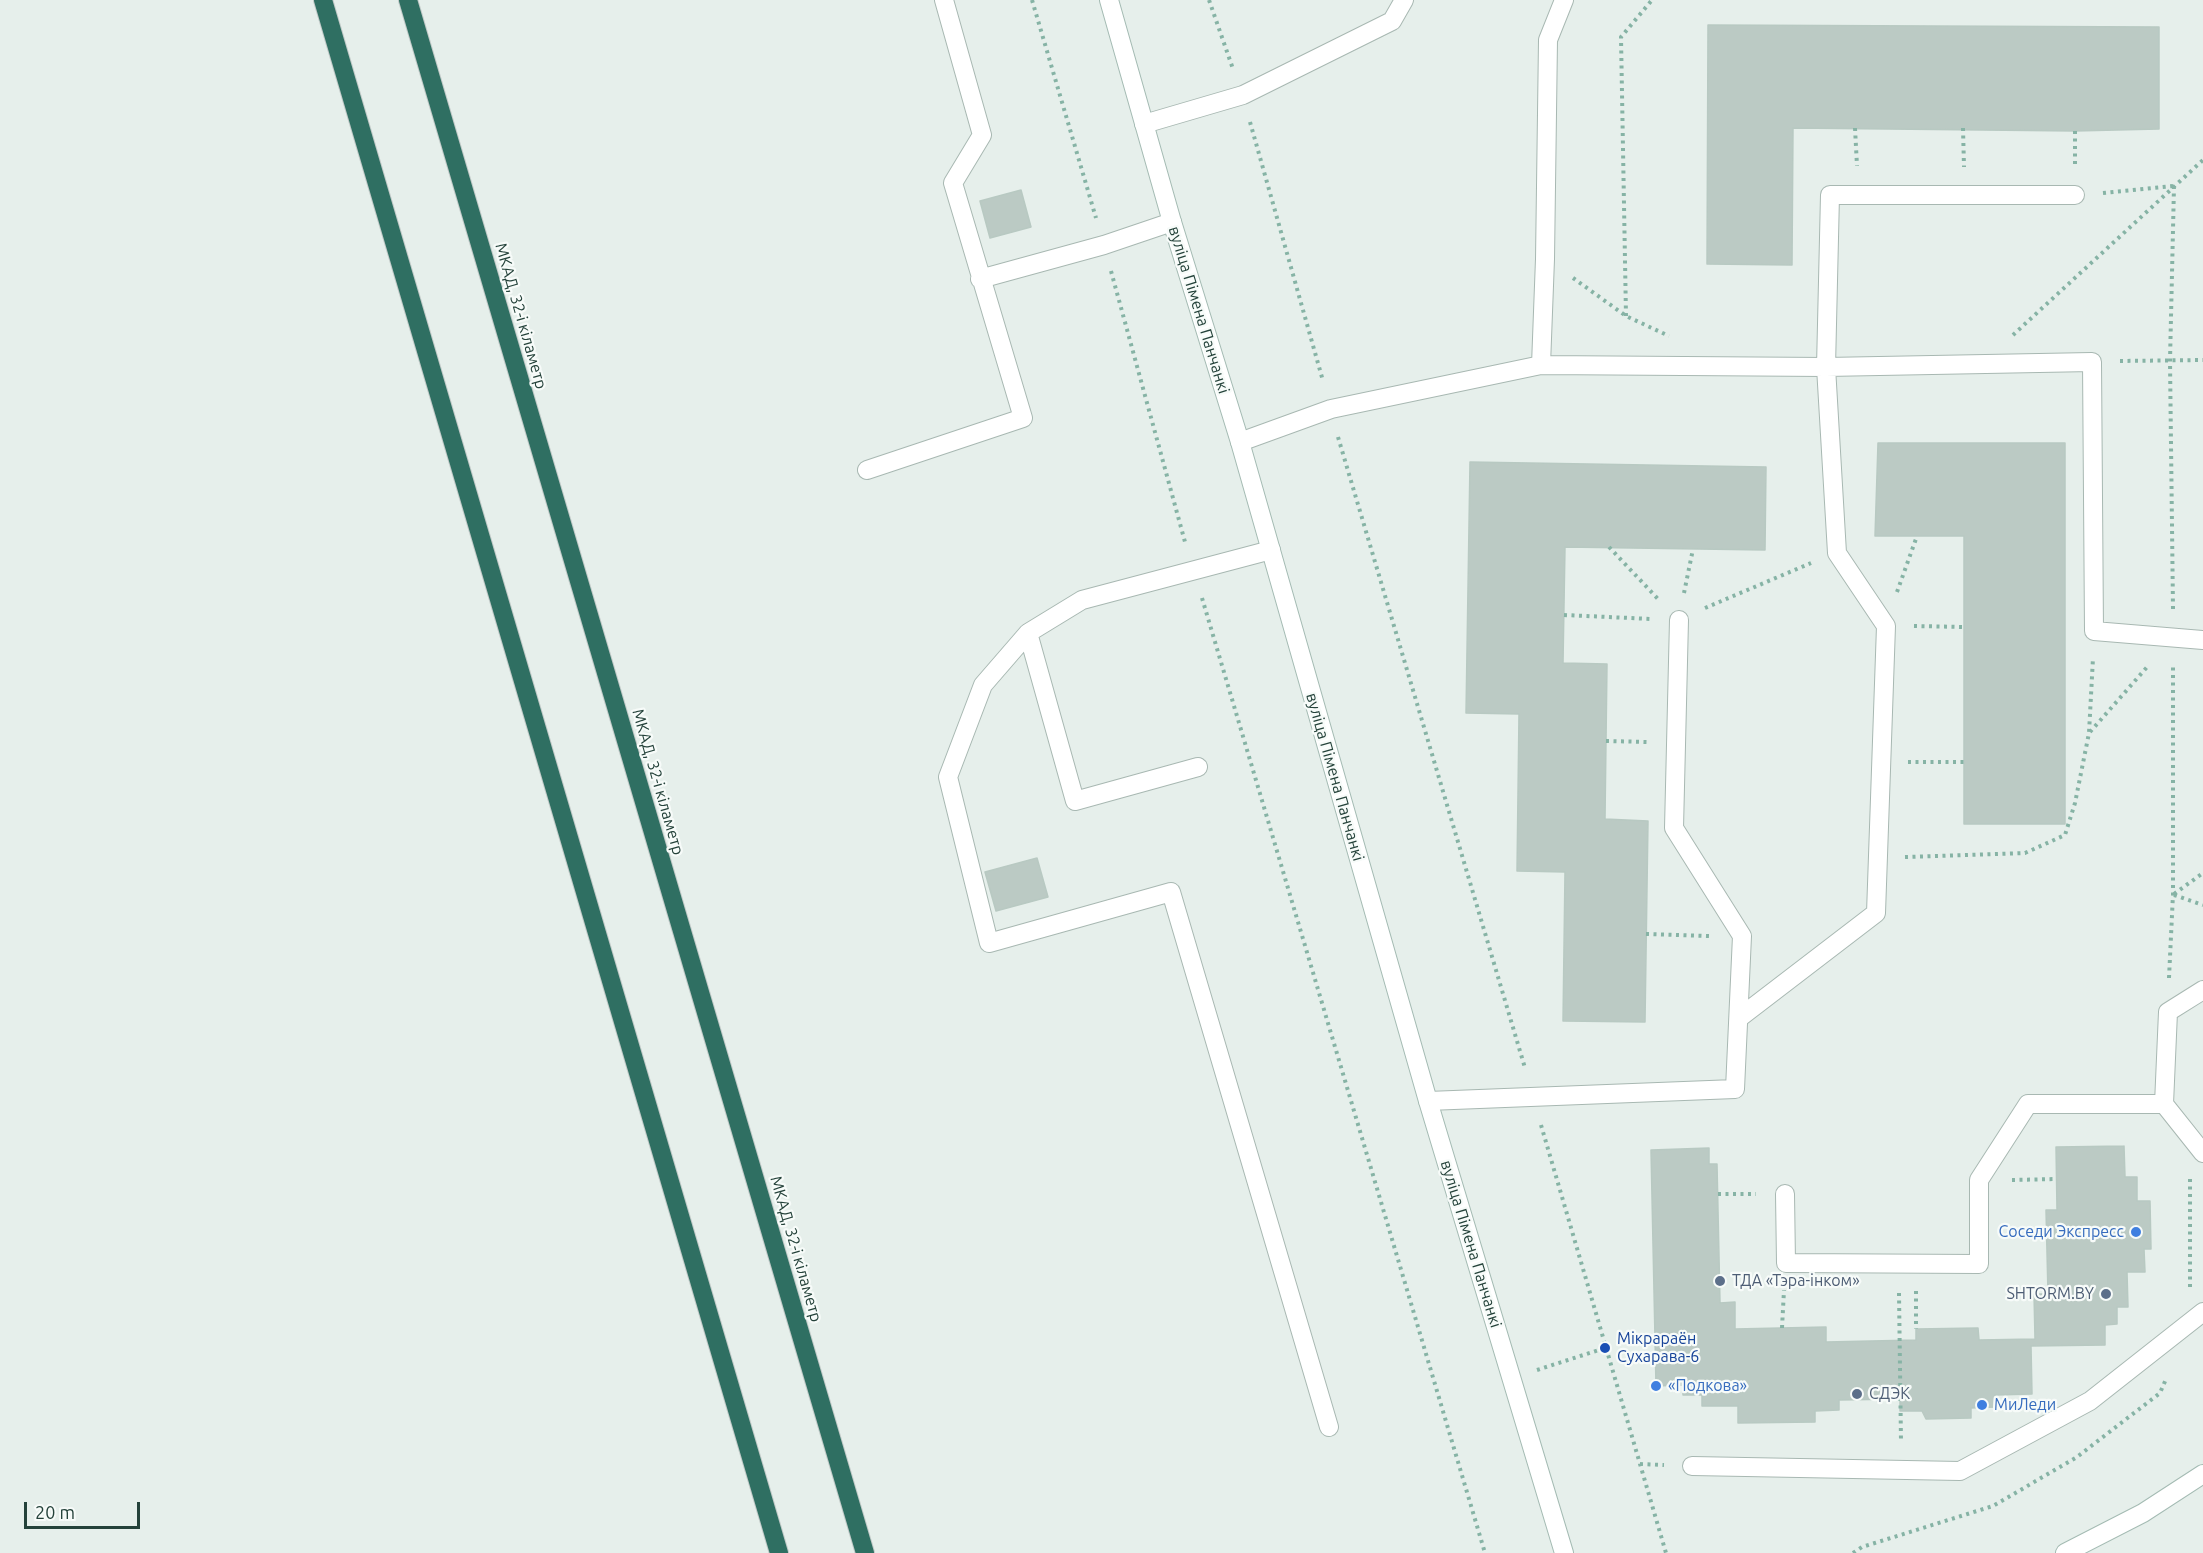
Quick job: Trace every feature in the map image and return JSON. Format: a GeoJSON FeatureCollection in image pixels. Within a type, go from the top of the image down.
{"type":"FeatureCollection","features":[{"type":"Feature","properties":{"kind":"highway"},"geometry":{"type":"LineString","coordinates":[[323,0],[779,1553]]}},
{"type":"Feature","properties":{"kind":"highway","name":"МКАД, 32-і кіламетр"},"geometry":{"type":"LineString","coordinates":[[408,0],[865,1553]]}},
{"type":"Feature","properties":{"kind":"street"},"geometry":{"type":"LineString","coordinates":[[867,470],[1023,418],[980,279],[954,183],[982,135],[944,0]]}},
{"type":"Feature","properties":{"kind":"street","name":"вуліца Пімена Панчанкі"},"geometry":{"type":"LineString","coordinates":[[1109,0],[1172,222],[1240,442],[1428,1101],[1564,1553]]}},
{"type":"Feature","properties":{"kind":"street"},"geometry":{"type":"LineString","coordinates":[[1144,124],[1243,95],[1392,21],[1404,0]]}},
{"type":"Feature","properties":{"kind":"street"},"geometry":{"type":"LineString","coordinates":[[1540,365],[1545,259],[1548,40],[1563,0]]}},
{"type":"Feature","properties":{"kind":"street"},"geometry":{"type":"LineString","coordinates":[[1739,1018],[1876,913],[1886,626],[1837,553],[1826,367],[1830,195],[2075,195]]}},
{"type":"Feature","properties":{"kind":"street"},"geometry":{"type":"LineString","coordinates":[[980,279],[1104,245],[1172,222]]}},
{"type":"Feature","properties":{"kind":"street"},"geometry":{"type":"LineString","coordinates":[[1240,442],[1331,409],[1540,365],[1826,367],[2092,362],[2094,631],[2203,640]]}},
{"type":"Feature","properties":{"kind":"street"},"geometry":{"type":"LineString","coordinates":[[1271,550],[1082,600],[1028,633],[983,685],[948,777],[989,943],[1171,892],[1329,1427]]}},
{"type":"Feature","properties":{"kind":"street"},"geometry":{"type":"LineString","coordinates":[[1428,1101],[1735,1089],[1742,936],[1674,828],[1678,620]]}},
{"type":"Feature","properties":{"kind":"street"},"geometry":{"type":"LineString","coordinates":[[1028,633],[1075,801],[1198,767]]}},
{"type":"Feature","properties":{"kind":"street"},"geometry":{"type":"LineString","coordinates":[[2203,990],[2168,1012],[2163,1104],[2203,1153]]}},
{"type":"Feature","properties":{"kind":"street"},"geometry":{"type":"LineString","coordinates":[[1785,1194],[1785,1263],[1979,1264],[1979,1180],[2028,1104],[2163,1104]]}},
{"type":"Feature","properties":{"kind":"street"},"geometry":{"type":"LineString","coordinates":[[1692,1466],[1960,1471],[2090,1401],[2197,1317]]}},
{"type":"Feature","properties":{"kind":"street"},"geometry":{"type":"LineString","coordinates":[[2065,1553],[2143,1513],[2203,1474]]}},
{"type":"Feature","properties":{"kind":"path"},"geometry":{"type":"LineString","coordinates":[[1032,0],[1104,245],[1193,570],[1485,1553]]}},
{"type":"Feature","properties":{"kind":"path"},"geometry":{"type":"LineString","coordinates":[[1209,0],[1243,95],[1331,409],[1666,1553]]}},
{"type":"Feature","properties":{"kind":"path"},"geometry":{"type":"LineString","coordinates":[[1626,316],[1621,38],[1652,0]]}},
{"type":"Feature","properties":{"kind":"path"},"geometry":{"type":"LineString","coordinates":[[1856,128],[1857,195]]}},
{"type":"Feature","properties":{"kind":"path"},"geometry":{"type":"LineString","coordinates":[[1963,128],[1965,195]]}},
{"type":"Feature","properties":{"kind":"path"},"geometry":{"type":"LineString","coordinates":[[1981,364],[2203,160]]}},
{"type":"Feature","properties":{"kind":"path"},"geometry":{"type":"LineString","coordinates":[[2075,195],[2174,186]]}},
{"type":"Feature","properties":{"kind":"path"},"geometry":{"type":"LineString","coordinates":[[2168,1012],[2173,894],[2170,361],[2174,186]]}},
{"type":"Feature","properties":{"kind":"path"},"geometry":{"type":"LineString","coordinates":[[1545,259],[1626,316],[1680,341]]}},
{"type":"Feature","properties":{"kind":"path"},"geometry":{"type":"LineString","coordinates":[[2092,362],[2203,360]]}},
{"type":"Feature","properties":{"kind":"path"},"geometry":{"type":"LineString","coordinates":[[1917,536],[1886,626],[1964,627]]}},
{"type":"Feature","properties":{"kind":"path"},"geometry":{"type":"LineString","coordinates":[[1609,548],[1678,620]]}},
{"type":"Feature","properties":{"kind":"path"},"geometry":{"type":"LineString","coordinates":[[1678,620],[1692,549]]}},
{"type":"Feature","properties":{"kind":"path"},"geometry":{"type":"LineString","coordinates":[[1564,615],[1678,620],[1837,553]]}},
{"type":"Feature","properties":{"kind":"path"},"geometry":{"type":"LineString","coordinates":[[1878,858],[2025,853],[2065,835],[2075,803],[2089,733],[2094,631]]}},
{"type":"Feature","properties":{"kind":"path"},"geometry":{"type":"LineString","coordinates":[[2089,733],[2173,636]]}},
{"type":"Feature","properties":{"kind":"path"},"geometry":{"type":"LineString","coordinates":[[1606,741],[1676,743]]}},
{"type":"Feature","properties":{"kind":"path"},"geometry":{"type":"LineString","coordinates":[[1881,762],[1964,762]]}},
{"type":"Feature","properties":{"kind":"path"},"geometry":{"type":"LineString","coordinates":[[2173,894],[2203,873]]}},
{"type":"Feature","properties":{"kind":"path"},"geometry":{"type":"LineString","coordinates":[[2173,894],[2203,905]]}},
{"type":"Feature","properties":{"kind":"path"},"geometry":{"type":"LineString","coordinates":[[1646,934],[1742,936]]}},
{"type":"Feature","properties":{"kind":"path"},"geometry":{"type":"LineString","coordinates":[[2190,1137],[2197,1317]]}},
{"type":"Feature","properties":{"kind":"path"},"geometry":{"type":"LineString","coordinates":[[1979,1180],[2056,1179]]}},
{"type":"Feature","properties":{"kind":"path"},"geometry":{"type":"LineString","coordinates":[[1718,1194],[1785,1194]]}},
{"type":"Feature","properties":{"kind":"path"},"geometry":{"type":"LineString","coordinates":[[1782,1328],[1785,1263]]}},
{"type":"Feature","properties":{"kind":"path"},"geometry":{"type":"LineString","coordinates":[[1907,1264],[1916,1329]]}},
{"type":"Feature","properties":{"kind":"path"},"geometry":{"type":"LineString","coordinates":[[1902,1470],[1907,1264]]}},
{"type":"Feature","properties":{"kind":"path"},"geometry":{"type":"LineString","coordinates":[[1511,1378],[1605,1348]]}},
{"type":"Feature","properties":{"kind":"building"},"geometry":{"type":"Polygon","coordinates":[[[1708,25],[2159,27],[2159,129],[2075,131],[1793,128],[1792,265],[1707,264],[1708,25]]]}},
{"type":"Feature","properties":{"kind":"building"},"geometry":{"type":"Polygon","coordinates":[[[1021,190],[1031,227],[990,238],[980,201],[1021,190]]]}},
{"type":"Feature","properties":{"kind":"building"},"geometry":{"type":"Polygon","coordinates":[[[1878,443],[2065,443],[2065,824],[1964,824],[1964,536],[1875,536],[1878,443]]]}},
{"type":"Feature","properties":{"kind":"building"},"geometry":{"type":"Polygon","coordinates":[[[1470,462],[1766,467],[1765,550],[1565,547],[1563,663],[1607,664],[1605,819],[1648,821],[1645,1022],[1563,1021],[1565,872],[1517,871],[1519,714],[1466,713],[1470,462]]]}},
{"type":"Feature","properties":{"kind":"building"},"geometry":{"type":"Polygon","coordinates":[[[1037,858],[1048,897],[996,911],[985,872],[1037,858]]]}},
{"type":"Feature","properties":{"kind":"building"},"geometry":{"type":"Polygon","coordinates":[[[2124,1146],[2125,1177],[2137,1177],[2137,1201],[2150,1201],[2151,1249],[2144,1249],[2145,1272],[2127,1272],[2128,1307],[2117,1307],[2117,1324],[2105,1325],[2105,1345],[2031,1346],[2032,1394],[1995,1395],[1995,1407],[1971,1408],[1971,1418],[1926,1419],[1922,1411],[1900,1411],[1900,1399],[1839,1400],[1839,1410],[1815,1411],[1815,1422],[1738,1423],[1738,1406],[1702,1406],[1702,1395],[1683,1395],[1683,1385],[1656,1386],[1651,1150],[1709,1148],[1709,1164],[1717,1164],[1720,1303],[1735,1302],[1735,1329],[1826,1327],[1826,1342],[1916,1340],[1916,1329],[1978,1328],[1979,1340],[2035,1339],[2034,1294],[2048,1294],[2046,1210],[2057,1210],[2056,1147],[2124,1146]]]}},
{"type":"Feature","properties":{"kind":"place","name":"Соседи Экспресс"},"geometry":{"type":"Point","coordinates":[2136,1232]}},
{"type":"Feature","properties":{"kind":"place","name":"ТДА «Тэра-інком»"},"geometry":{"type":"Point","coordinates":[1720,1281]}},
{"type":"Feature","properties":{"kind":"place","name":"SHTORM.BY"},"geometry":{"type":"Point","coordinates":[2106,1294]}},
{"type":"Feature","properties":{"kind":"place","name":"Мікрараён Сухарава-6"},"geometry":{"type":"Point","coordinates":[1605,1348]}},
{"type":"Feature","properties":{"kind":"place","name":"«Подкова»"},"geometry":{"type":"Point","coordinates":[1656,1386]}},
{"type":"Feature","properties":{"kind":"place","name":"СДЭК"},"geometry":{"type":"Point","coordinates":[1857,1394]}},
{"type":"Feature","properties":{"kind":"place","name":"МиЛеди"},"geometry":{"type":"Point","coordinates":[1982,1405]}}]}
